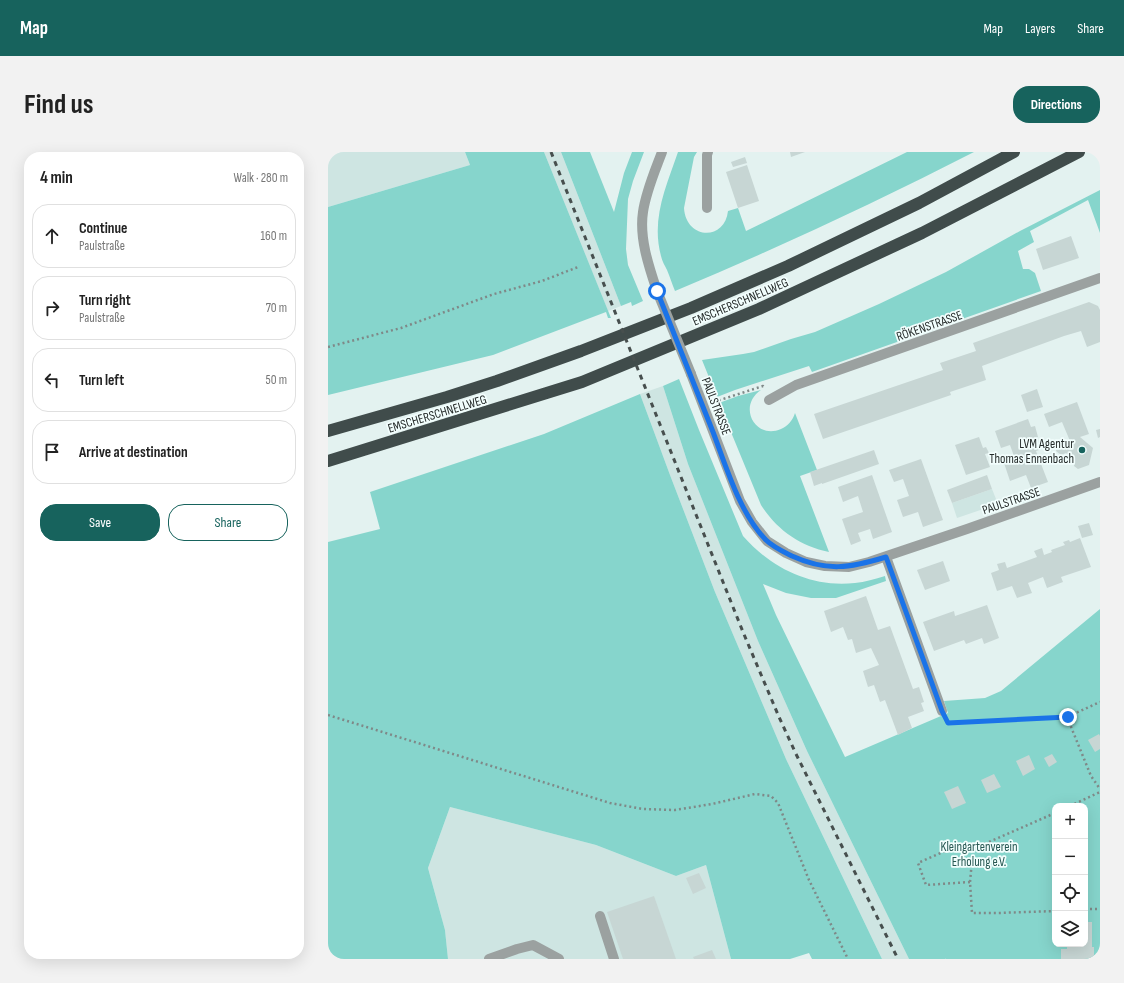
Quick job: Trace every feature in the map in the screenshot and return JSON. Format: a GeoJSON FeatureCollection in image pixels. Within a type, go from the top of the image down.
{"type":"FeatureCollection","features":[{"type":"Feature","properties":{"kind":"highway","name":"EMSCHERSCHNELLWEG"},"geometry":{"type":"LineString","coordinates":[[328,431],[497,381],[581,351],[691,308],[788,266],[919,203],[1014,152]]}},
{"type":"Feature","properties":{"kind":"highway","name":"EMSCHERSCHNELLWEG"},"geometry":{"type":"LineString","coordinates":[[328,461],[582,382],[759,310],[922,233],[1078,152]]}},
{"type":"Feature","properties":{"kind":"street","name":"PAULSTRASSE"},"geometry":{"type":"LineString","coordinates":[[662,152],[649,189],[643,212],[643,237],[646,258],[657,291],[740,501],[752,522],[767,541],[786,553],[806,562],[825,566],[848,566],[886,557],[1100,482]]}},
{"type":"Feature","properties":{"kind":"street"},"geometry":{"type":"LineString","coordinates":[[707,208],[708,152]]}},
{"type":"Feature","properties":{"kind":"street","name":"RÖKENSTRASSE"},"geometry":{"type":"LineString","coordinates":[[768,400],[796,385],[1100,278]]}},
{"type":"Feature","properties":{"kind":"street"},"geometry":{"type":"LineString","coordinates":[[886,557],[942,711]]}},
{"type":"Feature","properties":{"kind":"street"},"geometry":{"type":"LineString","coordinates":[[600,916],[614,959]]}},
{"type":"Feature","properties":{"kind":"street"},"geometry":{"type":"LineString","coordinates":[[489,959],[533,945],[559,959]]}},
{"type":"Feature","properties":{"kind":"street"},"geometry":{"type":"LineString","coordinates":[[517,949],[521,959]]}},
{"type":"Feature","properties":{"kind":"path"},"geometry":{"type":"LineString","coordinates":[[328,347],[401,328],[494,294],[542,281],[578,267]]}},
{"type":"Feature","properties":{"kind":"path"},"geometry":{"type":"LineString","coordinates":[[721,399],[763,386],[768,400]]}},
{"type":"Feature","properties":{"kind":"path"},"geometry":{"type":"LineString","coordinates":[[942,711],[948,723],[1068,717],[1100,702]]}},
{"type":"Feature","properties":{"kind":"path"},"geometry":{"type":"LineString","coordinates":[[328,715],[610,803],[642,809],[675,810],[712,804],[754,794],[771,796],[778,803],[809,880],[848,959]]}},
{"type":"Feature","properties":{"kind":"path"},"geometry":{"type":"LineString","coordinates":[[1068,717],[1091,776],[1100,791],[1076,803]]}},
{"type":"Feature","properties":{"kind":"path"},"geometry":{"type":"LineString","coordinates":[[970,882],[926,885],[918,863],[945,851],[973,850],[991,840],[1052,814]]}},
{"type":"Feature","properties":{"kind":"path"},"geometry":{"type":"LineString","coordinates":[[973,850],[970,882],[972,913],[1052,911]]}},
{"type":"Feature","properties":{"kind":"path"},"geometry":{"type":"LineString","coordinates":[[1088,909],[1100,909]]}},
{"type":"Feature","properties":{"kind":"shaded area"},"geometry":{"type":"Polygon","coordinates":[[[328,152],[465,152],[470,165],[328,207],[328,152]]]}},
{"type":"Feature","properties":{"kind":"shaded area"},"geometry":{"type":"Polygon","coordinates":[[[544,152],[561,152],[621,306],[608,311],[544,152]]]}},
{"type":"Feature","properties":{"kind":"shaded area"},"geometry":{"type":"Polygon","coordinates":[[[663,386],[688,464],[758,641],[807,751],[909,959],[882,959],[786,759],[715,592],[640,394],[663,386]]]}},
{"type":"Feature","properties":{"kind":"shaded area"},"geometry":{"type":"Polygon","coordinates":[[[992,489],[998,504],[957,518],[952,503],[992,489]]]}},
{"type":"Feature","properties":{"kind":"shaded area"},"geometry":{"type":"Polygon","coordinates":[[[450,807],[596,845],[676,876],[706,865],[731,959],[448,959],[445,930],[428,868],[450,807]]]}},
{"type":"Feature","properties":{"kind":"green space"},"geometry":{"type":"Polygon","coordinates":[[[465,152],[544,152],[611,318],[608,318],[606,312],[493,355],[328,395],[328,207],[470,165],[465,152]]]}},
{"type":"Feature","properties":{"kind":"green space"},"geometry":{"type":"Polygon","coordinates":[[[561,152],[590,152],[614,212],[624,173],[632,152],[644,152],[628,199],[626,249],[628,265],[643,301],[632,306],[631,302],[621,306],[561,152]]]}},
{"type":"Feature","properties":{"kind":"green space"},"geometry":{"type":"Polygon","coordinates":[[[678,152],[697,152],[694,157],[684,208],[686,219],[691,226],[698,231],[706,233],[713,232],[720,228],[725,221],[728,211],[738,208],[746,231],[907,152],[974,152],[900,189],[751,259],[675,291],[661,258],[658,242],[658,229],[661,203],[678,152]]]}},
{"type":"Feature","properties":{"kind":"green space"},"geometry":{"type":"Polygon","coordinates":[[[1100,190],[1100,233],[1088,200],[1030,231],[1034,242],[1018,251],[1023,269],[1029,269],[1035,273],[1041,291],[812,372],[809,366],[717,397],[702,360],[754,352],[815,332],[946,272],[1020,231],[1100,190]]]}},
{"type":"Feature","properties":{"kind":"green space","name":"Kleingartenverein Erholung e.V."},"geometry":{"type":"Polygon","coordinates":[[[679,379],[743,536],[754,547],[766,558],[779,566],[808,579],[839,584],[855,583],[885,576],[886,581],[836,598],[811,598],[786,593],[763,584],[776,615],[845,757],[948,713],[944,701],[985,698],[1001,691],[1100,609],[1100,959],[909,959],[807,751],[758,641],[688,464],[663,386],[679,379]]]}},
{"type":"Feature","properties":{"kind":"green space"},"geometry":{"type":"Polygon","coordinates":[[[761,390],[750,404],[752,420],[757,426],[764,430],[772,431],[781,429],[790,422],[795,413],[817,470],[800,476],[829,552],[808,546],[790,536],[774,522],[761,505],[719,403],[761,390]]]}},
{"type":"Feature","properties":{"kind":"green space"},"geometry":{"type":"Polygon","coordinates":[[[640,394],[715,592],[786,759],[882,959],[812,959],[809,953],[790,959],[731,959],[706,865],[676,876],[596,845],[450,807],[428,868],[445,930],[448,959],[328,959],[328,542],[380,529],[370,492],[544,434],[640,394]]]}},
{"type":"Feature","properties":{"kind":"building"},"geometry":{"type":"Polygon","coordinates":[[[790,152],[805,152],[791,157],[790,152]]]}},
{"type":"Feature","properties":{"kind":"building"},"geometry":{"type":"Polygon","coordinates":[[[745,157],[747,163],[733,167],[731,162],[745,157]]]}},
{"type":"Feature","properties":{"kind":"building"},"geometry":{"type":"Polygon","coordinates":[[[747,165],[759,201],[738,208],[726,172],[747,165]]]}},
{"type":"Feature","properties":{"kind":"building"},"geometry":{"type":"Polygon","coordinates":[[[1071,236],[1079,258],[1043,270],[1036,249],[1071,236]]]}},
{"type":"Feature","properties":{"kind":"building"},"geometry":{"type":"Polygon","coordinates":[[[1089,302],[1098,306],[1100,310],[1100,342],[1087,347],[1081,331],[1064,336],[982,366],[986,380],[950,392],[951,395],[823,439],[814,414],[943,370],[940,363],[976,351],[973,343],[1089,302]]]}},
{"type":"Feature","properties":{"kind":"building"},"geometry":{"type":"Polygon","coordinates":[[[1037,389],[1043,407],[1027,412],[1021,395],[1037,389]]]}},
{"type":"Feature","properties":{"kind":"building"},"geometry":{"type":"Polygon","coordinates":[[[1077,402],[1089,434],[1080,437],[1093,448],[1089,465],[1078,469],[1074,466],[1075,460],[1066,453],[1061,455],[1056,451],[1057,446],[1070,441],[1062,422],[1049,427],[1044,414],[1077,402]]]}},
{"type":"Feature","properties":{"kind":"building"},"geometry":{"type":"Polygon","coordinates":[[[1028,419],[1031,427],[1035,426],[1038,437],[1035,438],[1039,450],[1036,451],[1048,482],[1031,488],[1026,475],[1010,481],[1004,463],[1015,459],[1010,445],[1001,448],[995,431],[1028,419]]]}},
{"type":"Feature","properties":{"kind":"building"},"geometry":{"type":"Polygon","coordinates":[[[1100,429],[1100,437],[1098,438],[1096,430],[1100,429]]]}},
{"type":"Feature","properties":{"kind":"building"},"geometry":{"type":"Polygon","coordinates":[[[979,437],[983,448],[986,447],[989,453],[985,454],[990,467],[966,475],[955,445],[979,437]]]}},
{"type":"Feature","properties":{"kind":"building"},"geometry":{"type":"Polygon","coordinates":[[[874,450],[879,464],[814,486],[810,472],[874,450]]]}},
{"type":"Feature","properties":{"kind":"building"},"geometry":{"type":"Polygon","coordinates":[[[921,459],[943,520],[923,527],[918,512],[903,517],[897,500],[909,496],[903,479],[894,482],[889,470],[921,459]]]}},
{"type":"Feature","properties":{"kind":"building"},"geometry":{"type":"Polygon","coordinates":[[[872,475],[892,532],[873,539],[870,529],[858,533],[861,541],[851,545],[842,519],[863,512],[858,496],[843,502],[838,487],[872,475]]]}},
{"type":"Feature","properties":{"kind":"building"},"geometry":{"type":"Polygon","coordinates":[[[987,475],[992,489],[952,503],[947,490],[987,475]]]}},
{"type":"Feature","properties":{"kind":"building"},"geometry":{"type":"Polygon","coordinates":[[[1089,523],[1093,535],[1082,538],[1078,526],[1089,523]]]}},
{"type":"Feature","properties":{"kind":"building"},"geometry":{"type":"Polygon","coordinates":[[[1080,538],[1091,567],[1061,577],[1063,582],[1047,588],[1043,577],[1028,583],[1032,593],[1017,598],[1012,586],[997,591],[991,573],[999,570],[997,564],[1005,562],[1007,568],[1037,557],[1034,551],[1042,548],[1044,555],[1052,552],[1051,550],[1065,545],[1063,542],[1069,540],[1070,542],[1080,538]]]}},
{"type":"Feature","properties":{"kind":"building"},"geometry":{"type":"Polygon","coordinates":[[[943,561],[950,581],[925,590],[917,570],[943,561]]]}},
{"type":"Feature","properties":{"kind":"building"},"geometry":{"type":"Polygon","coordinates":[[[866,596],[878,630],[890,626],[913,689],[919,687],[924,702],[921,703],[924,711],[908,717],[912,728],[898,735],[885,700],[880,702],[874,685],[868,687],[863,671],[879,665],[871,648],[856,653],[852,639],[848,640],[843,627],[831,632],[824,611],[866,596]]]}},
{"type":"Feature","properties":{"kind":"building"},"geometry":{"type":"Polygon","coordinates":[[[987,605],[999,638],[984,644],[982,638],[966,644],[964,640],[934,651],[923,622],[954,611],[955,616],[987,605]]]}},
{"type":"Feature","properties":{"kind":"building"},"geometry":{"type":"Polygon","coordinates":[[[1099,734],[1100,749],[1095,752],[1088,740],[1099,734]]]}},
{"type":"Feature","properties":{"kind":"building"},"geometry":{"type":"Polygon","coordinates":[[[1052,754],[1057,762],[1049,767],[1044,758],[1052,754]]]}},
{"type":"Feature","properties":{"kind":"building"},"geometry":{"type":"Polygon","coordinates":[[[1029,755],[1035,769],[1023,776],[1016,761],[1029,755]]]}},
{"type":"Feature","properties":{"kind":"building"},"geometry":{"type":"Polygon","coordinates":[[[994,774],[1001,787],[987,793],[981,780],[994,774]]]}},
{"type":"Feature","properties":{"kind":"building"},"geometry":{"type":"Polygon","coordinates":[[[958,786],[966,803],[952,809],[944,792],[958,786]]]}},
{"type":"Feature","properties":{"kind":"building"},"geometry":{"type":"Polygon","coordinates":[[[699,873],[706,888],[693,894],[686,878],[699,873]]]}},
{"type":"Feature","properties":{"kind":"building"},"geometry":{"type":"Polygon","coordinates":[[[654,896],[676,959],[623,959],[607,912],[654,896]]]}},
{"type":"Feature","properties":{"kind":"building"},"geometry":{"type":"Polygon","coordinates":[[[1088,922],[1092,922],[1092,947],[1094,947],[1094,959],[1061,959],[1061,949],[1067,949],[1067,947],[1088,947],[1088,922]]]}},
{"type":"Feature","properties":{"kind":"building"},"geometry":{"type":"Polygon","coordinates":[[[712,950],[716,959],[694,959],[693,957],[712,950]]]}},
{"type":"Feature","properties":{"kind":"railway"},"geometry":{"type":"LineString","coordinates":[[551,152],[743,632],[779,717],[898,959]]}},
{"type":"Feature","properties":{"kind":"place","name":"LVM Agentur Thomas Ennenbach"},"geometry":{"type":"Point","coordinates":[1082,450]}},
{"type":"Feature","properties":{"kind":"route"},"geometry":{"type":"LineString","coordinates":[[657,291],[740,501],[752,522],[767,541],[786,553],[806,562],[825,566],[848,566],[886,557],[942,711],[948,723],[1068,717]]}}]}
